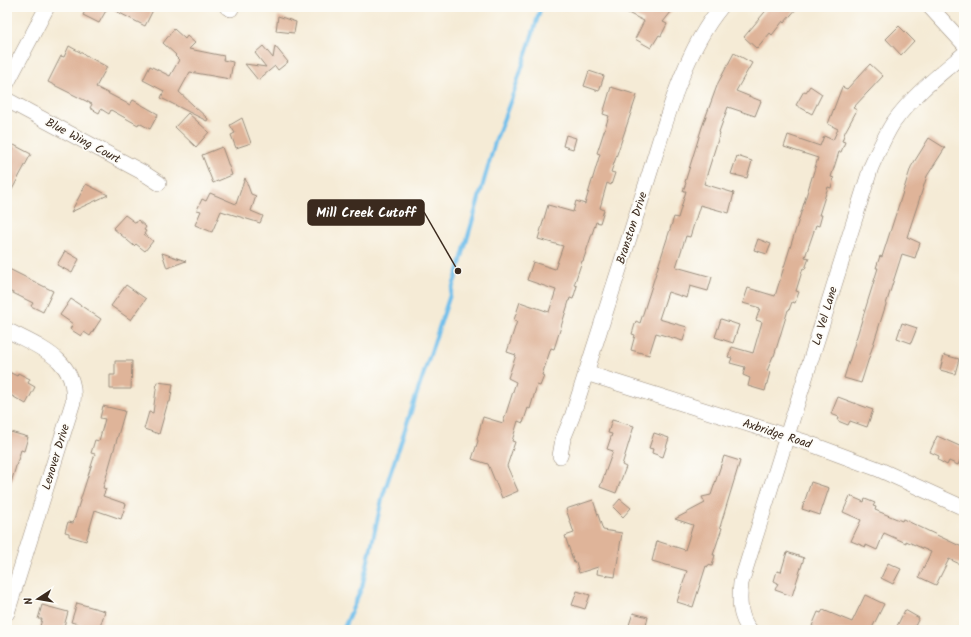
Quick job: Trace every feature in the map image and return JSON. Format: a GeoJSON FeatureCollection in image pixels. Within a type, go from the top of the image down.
{"type":"FeatureCollection","features":[{"type":"Feature","properties":{"kind":"street","name":"Branston Drive"},"geometry":{"type":"LineString","coordinates":[[560,456],[563,439],[586,373],[666,122],[685,70],[698,44],[721,7]]}},
{"type":"Feature","properties":{"kind":"street"},"geometry":{"type":"LineString","coordinates":[[930,7],[964,44]]}},
{"type":"Feature","properties":{"kind":"street"},"geometry":{"type":"LineString","coordinates":[[7,83],[46,8]]}},
{"type":"Feature","properties":{"kind":"street","name":"La Vel Lane"},"geometry":{"type":"LineString","coordinates":[[750,630],[744,620],[740,608],[739,599],[741,584],[871,167],[884,139],[902,111],[920,92],[964,54]]}},
{"type":"Feature","properties":{"kind":"street","name":"Blue Wing Court"},"geometry":{"type":"LineString","coordinates":[[7,100],[142,172],[159,183]]}},
{"type":"Feature","properties":{"kind":"street","name":"Lenover Drive"},"geometry":{"type":"LineString","coordinates":[[7,330],[51,354],[59,361],[68,371],[74,392],[73,402],[7,613]]}},
{"type":"Feature","properties":{"kind":"street","name":"Axbridge Road"},"geometry":{"type":"LineString","coordinates":[[586,373],[808,443],[878,469],[964,508]]}},
{"type":"Feature","properties":{"kind":"building"},"geometry":{"type":"Polygon","coordinates":[[[87,7],[108,7],[99,23],[83,15],[87,7]]]}},
{"type":"Feature","properties":{"kind":"building"},"geometry":{"type":"Polygon","coordinates":[[[108,7],[146,7],[153,10],[145,26],[108,7]]]}},
{"type":"Feature","properties":{"kind":"building"},"geometry":{"type":"Polygon","coordinates":[[[616,7],[675,7],[663,22],[667,24],[661,36],[659,35],[651,48],[635,39],[644,21],[616,7]]]}},
{"type":"Feature","properties":{"kind":"building"},"geometry":{"type":"Polygon","coordinates":[[[769,7],[798,7],[784,23],[783,21],[772,35],[770,33],[757,49],[744,37],[769,7]]]}},
{"type":"Feature","properties":{"kind":"building"},"geometry":{"type":"Polygon","coordinates":[[[278,16],[296,22],[294,33],[276,31],[278,16]]]}},
{"type":"Feature","properties":{"kind":"building"},"geometry":{"type":"Polygon","coordinates":[[[899,26],[914,41],[901,55],[886,39],[899,26]]]}},
{"type":"Feature","properties":{"kind":"building"},"geometry":{"type":"Polygon","coordinates":[[[174,29],[185,39],[187,36],[195,43],[189,49],[224,56],[223,60],[233,62],[230,79],[190,72],[179,92],[208,119],[207,121],[161,98],[164,91],[143,80],[150,66],[170,76],[179,60],[175,56],[176,55],[163,43],[174,29]]]}},
{"type":"Feature","properties":{"kind":"building"},"geometry":{"type":"Polygon","coordinates":[[[69,46],[107,67],[96,87],[130,105],[133,100],[158,114],[150,129],[139,123],[138,125],[111,110],[109,114],[101,109],[99,113],[90,108],[92,104],[48,82],[61,56],[64,57],[69,46]]]}},
{"type":"Feature","properties":{"kind":"building"},"geometry":{"type":"Polygon","coordinates":[[[263,46],[273,58],[275,46],[288,62],[278,70],[275,66],[258,80],[245,64],[266,67],[255,53],[263,46]]]}},
{"type":"Feature","properties":{"kind":"building"},"geometry":{"type":"Polygon","coordinates":[[[734,53],[752,63],[736,91],[761,101],[755,116],[728,107],[704,184],[734,193],[729,213],[700,205],[690,237],[686,236],[676,267],[712,277],[708,291],[690,286],[687,298],[668,292],[659,319],[687,327],[683,341],[656,333],[649,355],[631,350],[635,335],[632,334],[636,321],[640,323],[674,217],[678,218],[686,191],[683,191],[685,182],[702,127],[718,83],[734,53]]]}},
{"type":"Feature","properties":{"kind":"building"},"geometry":{"type":"Polygon","coordinates":[[[870,64],[883,76],[853,108],[857,110],[845,132],[842,141],[845,142],[841,152],[839,152],[831,177],[834,178],[831,188],[828,187],[819,215],[822,215],[819,226],[816,225],[805,257],[809,258],[805,269],[803,268],[796,291],[799,292],[795,303],[792,302],[788,310],[774,356],[767,371],[770,372],[765,391],[748,386],[750,378],[743,375],[745,367],[730,363],[732,358],[728,357],[732,347],[753,353],[762,322],[756,320],[760,308],[743,303],[748,288],[775,296],[818,158],[784,147],[788,135],[820,146],[824,136],[833,140],[838,129],[828,124],[842,87],[847,89],[870,64]]]}},
{"type":"Feature","properties":{"kind":"building"},"geometry":{"type":"Polygon","coordinates":[[[589,71],[604,76],[599,91],[584,86],[589,71]]]}},
{"type":"Feature","properties":{"kind":"building"},"geometry":{"type":"Polygon","coordinates":[[[810,86],[822,94],[812,114],[796,105],[804,91],[806,92],[810,86]]]}},
{"type":"Feature","properties":{"kind":"building"},"geometry":{"type":"Polygon","coordinates":[[[611,87],[637,95],[611,172],[615,173],[611,185],[607,183],[600,208],[604,210],[600,223],[596,222],[574,285],[577,286],[573,299],[570,298],[554,349],[551,348],[542,375],[544,376],[540,386],[537,385],[530,409],[528,408],[523,423],[518,421],[512,441],[515,442],[507,466],[518,491],[502,498],[488,464],[472,459],[478,441],[477,439],[483,417],[503,423],[516,382],[508,378],[516,355],[507,352],[517,321],[514,320],[520,302],[549,312],[556,290],[527,280],[533,262],[555,269],[563,246],[538,239],[548,205],[573,212],[576,201],[585,204],[600,154],[597,153],[609,116],[603,114],[611,87]]]}},
{"type":"Feature","properties":{"kind":"building"},"geometry":{"type":"Polygon","coordinates":[[[188,113],[209,132],[196,147],[175,127],[188,113]]]}},
{"type":"Feature","properties":{"kind":"building"},"geometry":{"type":"Polygon","coordinates":[[[242,118],[251,143],[236,148],[231,135],[235,133],[230,125],[242,118]]]}},
{"type":"Feature","properties":{"kind":"building"},"geometry":{"type":"Polygon","coordinates":[[[566,135],[576,138],[573,149],[563,146],[566,135]]]}},
{"type":"Feature","properties":{"kind":"building"},"geometry":{"type":"Polygon","coordinates":[[[929,138],[945,148],[927,176],[907,237],[920,243],[915,258],[902,254],[861,383],[844,378],[878,268],[876,268],[880,256],[882,257],[911,167],[929,138]]]}},
{"type":"Feature","properties":{"kind":"building"},"geometry":{"type":"Polygon","coordinates":[[[14,145],[31,154],[7,199],[7,151],[11,153],[14,145]]]}},
{"type":"Feature","properties":{"kind":"building"},"geometry":{"type":"Polygon","coordinates":[[[222,147],[232,175],[213,183],[202,155],[222,147]]]}},
{"type":"Feature","properties":{"kind":"building"},"geometry":{"type":"Polygon","coordinates":[[[737,156],[752,161],[747,178],[731,174],[737,156]]]}},
{"type":"Feature","properties":{"kind":"building"},"geometry":{"type":"Polygon","coordinates":[[[245,178],[251,194],[256,196],[251,211],[263,216],[260,223],[221,211],[212,232],[195,225],[201,211],[197,210],[202,199],[206,201],[210,193],[236,204],[245,178]]]}},
{"type":"Feature","properties":{"kind":"building"},"geometry":{"type":"Polygon","coordinates":[[[86,184],[108,195],[71,212],[86,184]]]}},
{"type":"Feature","properties":{"kind":"building"},"geometry":{"type":"Polygon","coordinates":[[[125,215],[136,223],[138,220],[146,227],[144,234],[153,241],[145,251],[136,244],[134,246],[113,228],[125,215]]]}},
{"type":"Feature","properties":{"kind":"building"},"geometry":{"type":"Polygon","coordinates":[[[758,239],[771,244],[767,254],[754,250],[758,239]]]}},
{"type":"Feature","properties":{"kind":"building"},"geometry":{"type":"Polygon","coordinates":[[[65,251],[79,259],[72,273],[57,265],[65,251]]]}},
{"type":"Feature","properties":{"kind":"building"},"geometry":{"type":"Polygon","coordinates":[[[162,253],[186,261],[167,268],[162,253]]]}},
{"type":"Feature","properties":{"kind":"building"},"geometry":{"type":"Polygon","coordinates":[[[7,268],[53,291],[43,312],[31,306],[33,303],[7,290],[7,268]]]}},
{"type":"Feature","properties":{"kind":"building"},"geometry":{"type":"Polygon","coordinates":[[[126,285],[146,299],[131,320],[111,306],[126,285]]]}},
{"type":"Feature","properties":{"kind":"building"},"geometry":{"type":"Polygon","coordinates":[[[71,299],[101,319],[90,336],[84,332],[81,336],[70,329],[73,324],[60,315],[71,299]]]}},
{"type":"Feature","properties":{"kind":"building"},"geometry":{"type":"Polygon","coordinates":[[[721,319],[739,325],[733,343],[715,337],[721,319]]]}},
{"type":"Feature","properties":{"kind":"building"},"geometry":{"type":"Polygon","coordinates":[[[902,323],[917,328],[911,343],[897,338],[902,323]]]}},
{"type":"Feature","properties":{"kind":"building"},"geometry":{"type":"Polygon","coordinates":[[[944,355],[959,359],[955,374],[940,370],[944,355]]]}},
{"type":"Feature","properties":{"kind":"building"},"geometry":{"type":"Polygon","coordinates":[[[115,361],[132,361],[131,389],[110,389],[110,375],[115,375],[115,361]]]}},
{"type":"Feature","properties":{"kind":"building"},"geometry":{"type":"Polygon","coordinates":[[[7,371],[17,376],[18,373],[30,379],[28,383],[35,387],[26,404],[7,393],[7,371]]]}},
{"type":"Feature","properties":{"kind":"building"},"geometry":{"type":"Polygon","coordinates":[[[157,382],[173,384],[170,402],[168,402],[159,434],[144,429],[149,412],[153,413],[157,382]]]}},
{"type":"Feature","properties":{"kind":"building"},"geometry":{"type":"Polygon","coordinates":[[[838,397],[873,410],[867,427],[850,421],[848,425],[838,421],[839,417],[831,414],[838,397]]]}},
{"type":"Feature","properties":{"kind":"building"},"geometry":{"type":"Polygon","coordinates":[[[103,406],[125,411],[103,488],[106,489],[103,496],[126,504],[121,519],[95,510],[86,541],[69,536],[69,533],[65,532],[68,522],[73,523],[95,454],[91,453],[95,440],[99,441],[105,419],[100,418],[103,406]]]}},
{"type":"Feature","properties":{"kind":"building"},"geometry":{"type":"Polygon","coordinates":[[[612,420],[634,426],[622,465],[626,467],[616,493],[600,487],[613,451],[607,449],[612,434],[608,433],[612,420]]]}},
{"type":"Feature","properties":{"kind":"building"},"geometry":{"type":"Polygon","coordinates":[[[7,431],[28,437],[24,451],[21,450],[10,486],[7,486],[7,431]]]}},
{"type":"Feature","properties":{"kind":"building"},"geometry":{"type":"Polygon","coordinates":[[[654,433],[669,438],[663,457],[652,453],[653,449],[649,448],[654,433]]]}},
{"type":"Feature","properties":{"kind":"building"},"geometry":{"type":"Polygon","coordinates":[[[937,436],[964,448],[958,465],[949,461],[947,465],[938,460],[939,456],[930,452],[937,436]]]}},
{"type":"Feature","properties":{"kind":"building"},"geometry":{"type":"Polygon","coordinates":[[[724,456],[740,461],[720,527],[722,528],[713,555],[715,555],[712,566],[706,566],[693,607],[677,602],[687,571],[652,561],[657,541],[685,550],[693,525],[675,519],[705,503],[702,497],[711,495],[724,456]]]}},
{"type":"Feature","properties":{"kind":"building"},"geometry":{"type":"Polygon","coordinates":[[[811,482],[829,488],[820,515],[802,509],[811,482]]]}},
{"type":"Feature","properties":{"kind":"building"},"geometry":{"type":"Polygon","coordinates":[[[850,496],[864,502],[865,499],[875,503],[873,506],[876,507],[875,510],[902,521],[903,519],[964,548],[964,566],[949,559],[936,585],[919,577],[931,552],[884,533],[877,550],[851,541],[861,520],[843,512],[850,496]]]}},
{"type":"Feature","properties":{"kind":"building"},"geometry":{"type":"Polygon","coordinates":[[[620,499],[631,508],[623,517],[613,507],[620,499]]]}},
{"type":"Feature","properties":{"kind":"building"},"geometry":{"type":"Polygon","coordinates":[[[593,500],[603,530],[622,533],[615,577],[597,574],[598,567],[579,573],[565,536],[574,533],[566,509],[593,500]]]}},
{"type":"Feature","properties":{"kind":"building"},"geometry":{"type":"Polygon","coordinates":[[[787,552],[804,558],[792,596],[775,590],[778,583],[774,581],[777,571],[781,572],[787,552]]]}},
{"type":"Feature","properties":{"kind":"building"},"geometry":{"type":"Polygon","coordinates":[[[888,563],[901,569],[893,584],[881,578],[888,563]]]}},
{"type":"Feature","properties":{"kind":"building"},"geometry":{"type":"Polygon","coordinates":[[[577,591],[590,595],[585,609],[572,605],[577,591]]]}},
{"type":"Feature","properties":{"kind":"building"},"geometry":{"type":"Polygon","coordinates":[[[865,595],[884,604],[871,630],[821,630],[812,626],[818,612],[821,613],[823,610],[852,622],[865,595]]]}},
{"type":"Feature","properties":{"kind":"building"},"geometry":{"type":"Polygon","coordinates":[[[77,603],[105,611],[99,630],[71,622],[77,603]]]}},
{"type":"Feature","properties":{"kind":"building"},"geometry":{"type":"Polygon","coordinates":[[[42,605],[68,612],[63,630],[39,630],[42,619],[38,619],[42,605]]]}},
{"type":"Feature","properties":{"kind":"building"},"geometry":{"type":"Polygon","coordinates":[[[905,610],[919,618],[913,630],[895,630],[905,610]]]}},
{"type":"Feature","properties":{"kind":"building"},"geometry":{"type":"Polygon","coordinates":[[[633,613],[648,617],[645,630],[628,628],[633,613]]]}},
{"type":"Feature","properties":{"kind":"waterway"},"geometry":{"type":"LineString","coordinates":[[343,630],[362,587],[383,495],[458,271],[496,139],[515,89],[541,7]]}},
{"type":"Feature","properties":{"kind":"place","name":"Mill Creek Cutoff"},"geometry":{"type":"Point","coordinates":[458,271]}}]}
